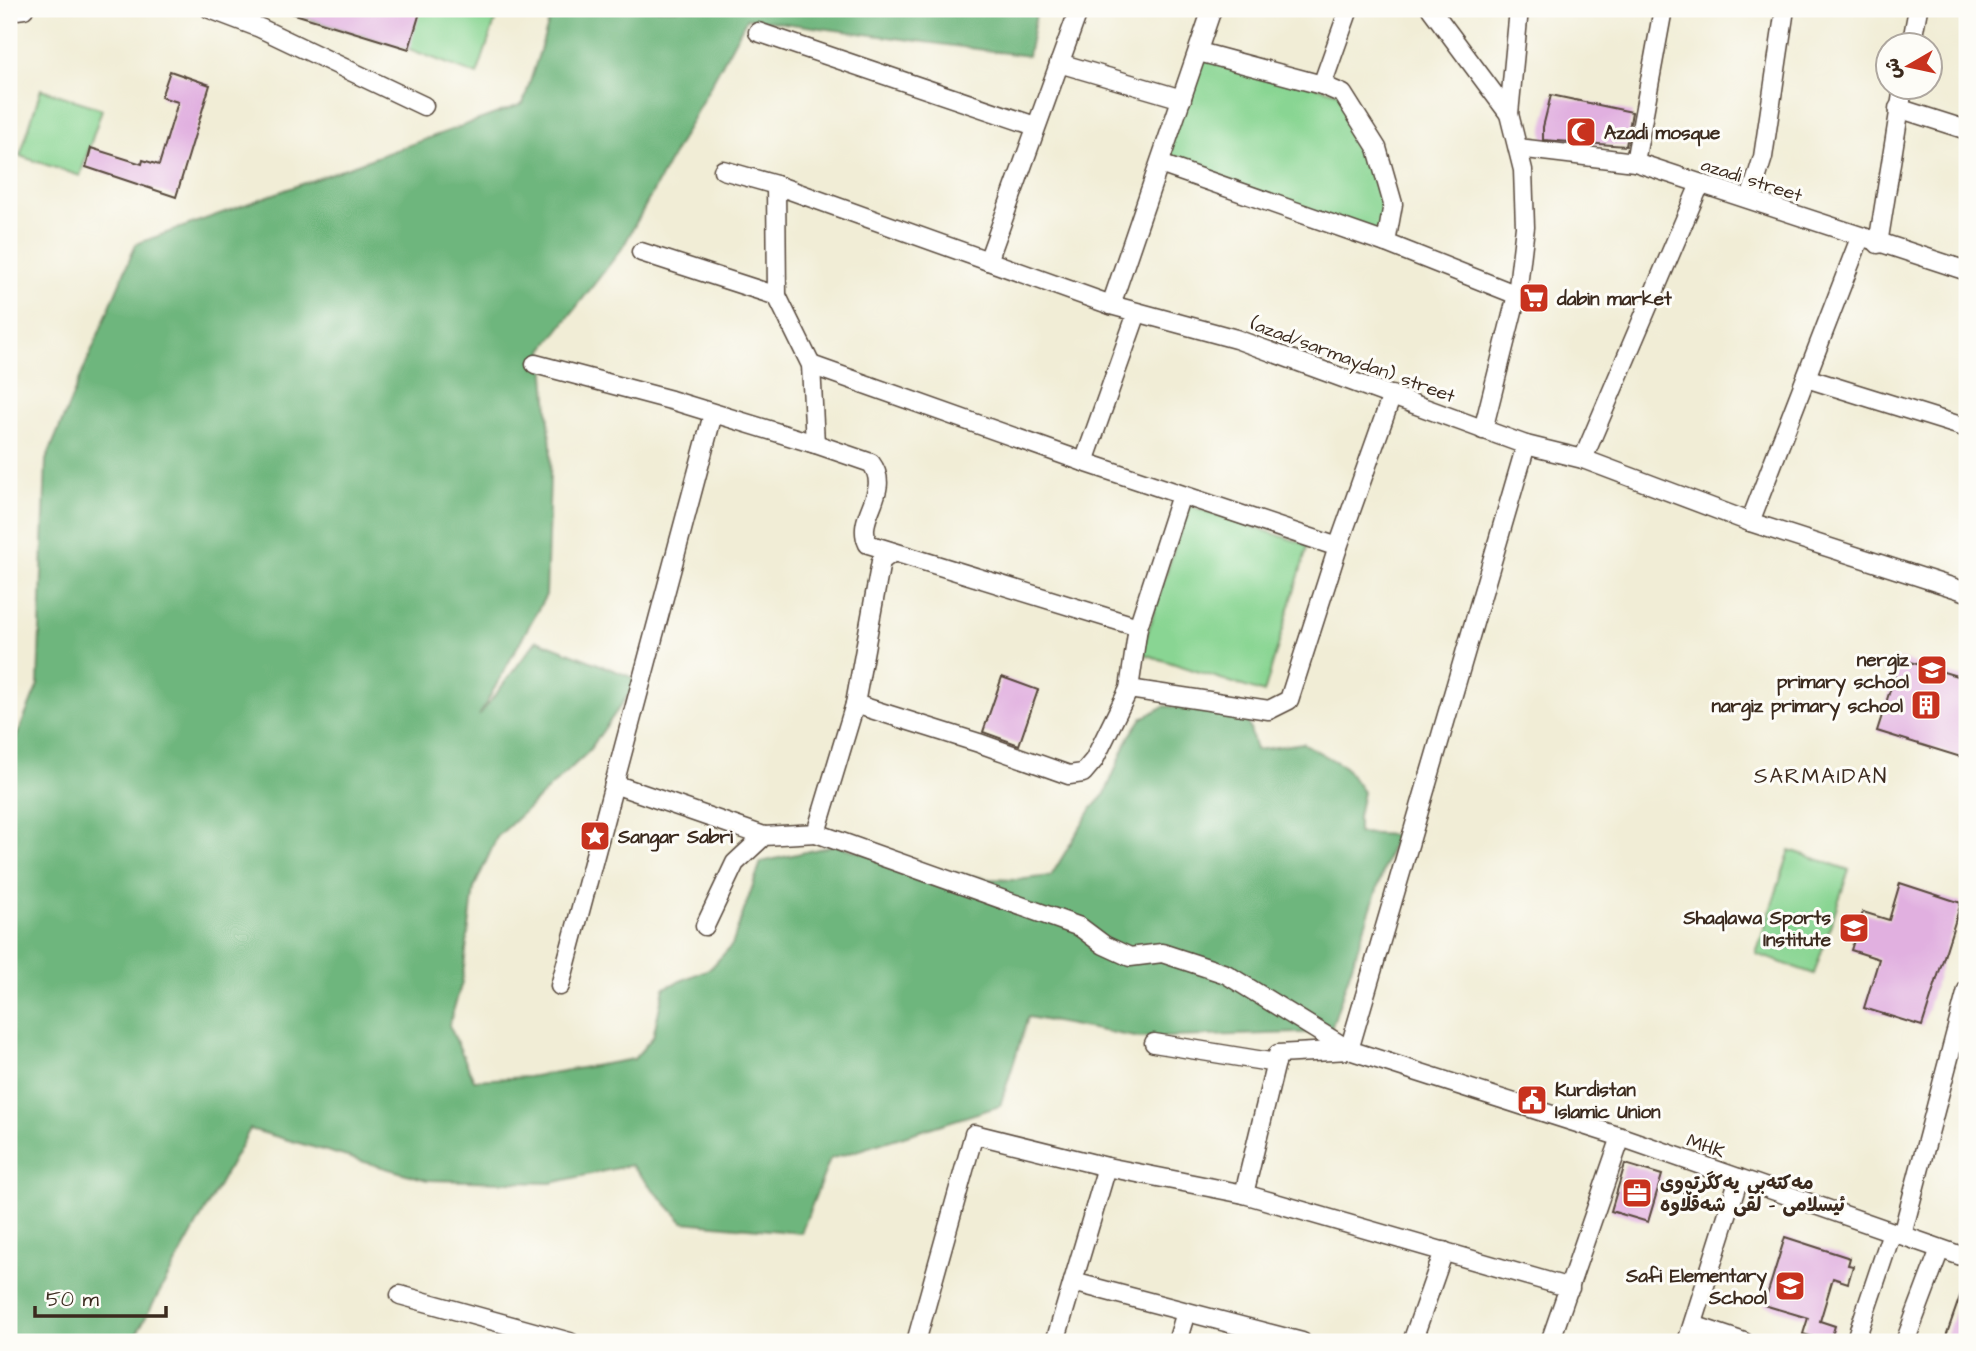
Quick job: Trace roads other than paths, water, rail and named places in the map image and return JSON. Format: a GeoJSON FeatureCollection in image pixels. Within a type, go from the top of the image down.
{"type":"FeatureCollection","features":[{"type":"Feature","properties":{"kind":"street"},"geometry":{"type":"LineString","coordinates":[[9,11],[24,9]]}},
{"type":"Feature","properties":{"kind":"street"},"geometry":{"type":"LineString","coordinates":[[210,9],[260,28],[424,106]]}},
{"type":"Feature","properties":{"kind":"street"},"geometry":{"type":"LineString","coordinates":[[988,261],[1079,9]]}},
{"type":"Feature","properties":{"kind":"street"},"geometry":{"type":"LineString","coordinates":[[1111,305],[1212,9]]}},
{"type":"Feature","properties":{"kind":"street"},"geometry":{"type":"LineString","coordinates":[[1322,85],[1349,9]]}},
{"type":"Feature","properties":{"kind":"street"},"geometry":{"type":"LineString","coordinates":[[1431,9],[1510,114]]}},
{"type":"Feature","properties":{"kind":"street"},"geometry":{"type":"LineString","coordinates":[[1483,430],[1517,295],[1525,227],[1523,170],[1510,114],[1519,9]]}},
{"type":"Feature","properties":{"kind":"street"},"geometry":{"type":"LineString","coordinates":[[1634,162],[1663,9]]}},
{"type":"Feature","properties":{"kind":"street"},"geometry":{"type":"LineString","coordinates":[[1749,200],[1763,157],[1785,9]]}},
{"type":"Feature","properties":{"kind":"street"},"geometry":{"type":"LineString","coordinates":[[1914,32],[1918,9]]}},
{"type":"Feature","properties":{"kind":"street"},"geometry":{"type":"LineString","coordinates":[[758,32],[1035,125]]}},
{"type":"Feature","properties":{"kind":"street"},"geometry":{"type":"LineString","coordinates":[[1199,52],[1322,85],[1343,94],[1377,148],[1393,204],[1386,243]]}},
{"type":"Feature","properties":{"kind":"street"},"geometry":{"type":"LineString","coordinates":[[1059,63],[1182,99]]}},
{"type":"Feature","properties":{"kind":"street"},"geometry":{"type":"LineString","coordinates":[[1878,244],[1899,102]]}},
{"type":"Feature","properties":{"kind":"street"},"geometry":{"type":"LineString","coordinates":[[1898,108],[1967,130]]}},
{"type":"Feature","properties":{"kind":"street","name":"azadi street"},"geometry":{"type":"LineString","coordinates":[[1518,148],[1634,162],[1967,271]]}},
{"type":"Feature","properties":{"kind":"street"},"geometry":{"type":"LineString","coordinates":[[1160,164],[1386,243],[1517,295]]}},
{"type":"Feature","properties":{"kind":"street","name":"(azad/sarmaydan) street"},"geometry":{"type":"LineString","coordinates":[[723,170],[776,185],[1111,305],[1236,339],[1483,430],[1527,445],[1583,459],[1750,522],[1967,592]]}},
{"type":"Feature","properties":{"kind":"street"},"geometry":{"type":"LineString","coordinates":[[1583,459],[1700,184]]}},
{"type":"Feature","properties":{"kind":"street"},"geometry":{"type":"LineString","coordinates":[[534,364],[671,400],[815,444],[811,365],[777,296],[776,185]]}},
{"type":"Feature","properties":{"kind":"street"},"geometry":{"type":"LineString","coordinates":[[1750,522],[1860,238]]}},
{"type":"Feature","properties":{"kind":"street"},"geometry":{"type":"LineString","coordinates":[[641,252],[777,296]]}},
{"type":"Feature","properties":{"kind":"street"},"geometry":{"type":"LineString","coordinates":[[1084,462],[1137,313]]}},
{"type":"Feature","properties":{"kind":"street"},"geometry":{"type":"LineString","coordinates":[[811,365],[1084,462],[1338,547]]}},
{"type":"Feature","properties":{"kind":"street"},"geometry":{"type":"LineString","coordinates":[[1806,378],[1967,428]]}},
{"type":"Feature","properties":{"kind":"street"},"geometry":{"type":"LineString","coordinates":[[1129,689],[1269,710],[1289,700],[1338,547],[1392,395]]}},
{"type":"Feature","properties":{"kind":"street"},"geometry":{"type":"LineString","coordinates":[[560,986],[713,414]]}},
{"type":"Feature","properties":{"kind":"street"},"geometry":{"type":"LineString","coordinates":[[810,442],[871,463],[876,470],[880,481],[866,524],[865,538],[868,544],[1138,627]]}},
{"type":"Feature","properties":{"kind":"street"},"geometry":{"type":"LineString","coordinates":[[1349,1050],[1527,445]]}},
{"type":"Feature","properties":{"kind":"street"},"geometry":{"type":"LineString","coordinates":[[855,704],[1069,775],[1083,773],[1094,760],[1129,689],[1138,627],[1181,495]]}},
{"type":"Feature","properties":{"kind":"street"},"geometry":{"type":"LineString","coordinates":[[816,832],[855,704],[881,561],[892,553]]}},
{"type":"Feature","properties":{"kind":"street"},"geometry":{"type":"LineString","coordinates":[[614,784],[764,836],[816,832],[1080,927],[1104,944],[1130,957],[1162,953],[1226,974],[1349,1050]]}},
{"type":"Feature","properties":{"kind":"street"},"geometry":{"type":"LineString","coordinates":[[705,926],[735,863],[764,836]]}},
{"type":"Feature","properties":{"kind":"street"},"geometry":{"type":"LineString","coordinates":[[1855,1342],[1897,1234],[1967,990]]}},
{"type":"Feature","properties":{"kind":"street"},"geometry":{"type":"LineString","coordinates":[[1154,1043],[1276,1063]]}},
{"type":"Feature","properties":{"kind":"street"},"geometry":{"type":"LineString","coordinates":[[1244,1194],[1278,1054],[1349,1050]]}},
{"type":"Feature","properties":{"kind":"street","name":"MHK"},"geometry":{"type":"LineString","coordinates":[[1349,1050],[1621,1137],[1940,1249],[1966,1254]]}},
{"type":"Feature","properties":{"kind":"street"},"geometry":{"type":"LineString","coordinates":[[916,1342],[974,1134],[1107,1167],[1244,1194],[1570,1289]]}},
{"type":"Feature","properties":{"kind":"street"},"geometry":{"type":"LineString","coordinates":[[1550,1342],[1621,1137]]}},
{"type":"Feature","properties":{"kind":"street"},"geometry":{"type":"LineString","coordinates":[[1055,1342],[1107,1167]]}},
{"type":"Feature","properties":{"kind":"street"},"geometry":{"type":"LineString","coordinates":[[1740,1178],[1690,1334],[1744,1342]]}},
{"type":"Feature","properties":{"kind":"street"},"geometry":{"type":"LineString","coordinates":[[1905,1342],[1940,1249]]}},
{"type":"Feature","properties":{"kind":"street"},"geometry":{"type":"LineString","coordinates":[[1412,1342],[1444,1251]]}},
{"type":"Feature","properties":{"kind":"street"},"geometry":{"type":"LineString","coordinates":[[1073,1282],[1302,1342]]}},
{"type":"Feature","properties":{"kind":"street"},"geometry":{"type":"LineString","coordinates":[[400,1295],[570,1342]]}},
{"type":"Feature","properties":{"kind":"street"},"geometry":{"type":"LineString","coordinates":[[1177,1342],[1186,1312]]}},
{"type":"Feature","properties":{"kind":"place","name":"Azadi mosque"},"geometry":{"type":"Point","coordinates":[1581,132]}},
{"type":"Feature","properties":{"kind":"place","name":"dabin market"},"geometry":{"type":"Point","coordinates":[1534,298]}},
{"type":"Feature","properties":{"kind":"place","name":"nergiz primary school"},"geometry":{"type":"Point","coordinates":[1932,670]}},
{"type":"Feature","properties":{"kind":"place","name":"nargiz primary school"},"geometry":{"type":"Point","coordinates":[1926,705]}},
{"type":"Feature","properties":{"kind":"place","name":"Sangar Sabri"},"geometry":{"type":"Point","coordinates":[595,836]}},
{"type":"Feature","properties":{"kind":"place","name":"Shaqlawa Sports Institute"},"geometry":{"type":"Point","coordinates":[1854,928]}},
{"type":"Feature","properties":{"kind":"place","name":"Kurdistan Islamic Union"},"geometry":{"type":"Point","coordinates":[1532,1100]}},
{"type":"Feature","properties":{"kind":"place","name":"مەکتەبی یەکگرتووی ئیسلامی - لقی شەقڵاوە"},"geometry":{"type":"Point","coordinates":[1637,1193]}},
{"type":"Feature","properties":{"kind":"place","name":"Safi Elementary School"},"geometry":{"type":"Point","coordinates":[1790,1286]}},
{"type":"Feature","properties":{"kind":"district","name":"SARMAIDAN"},"geometry":{"type":"Point","coordinates":[1821,776]}}]}
